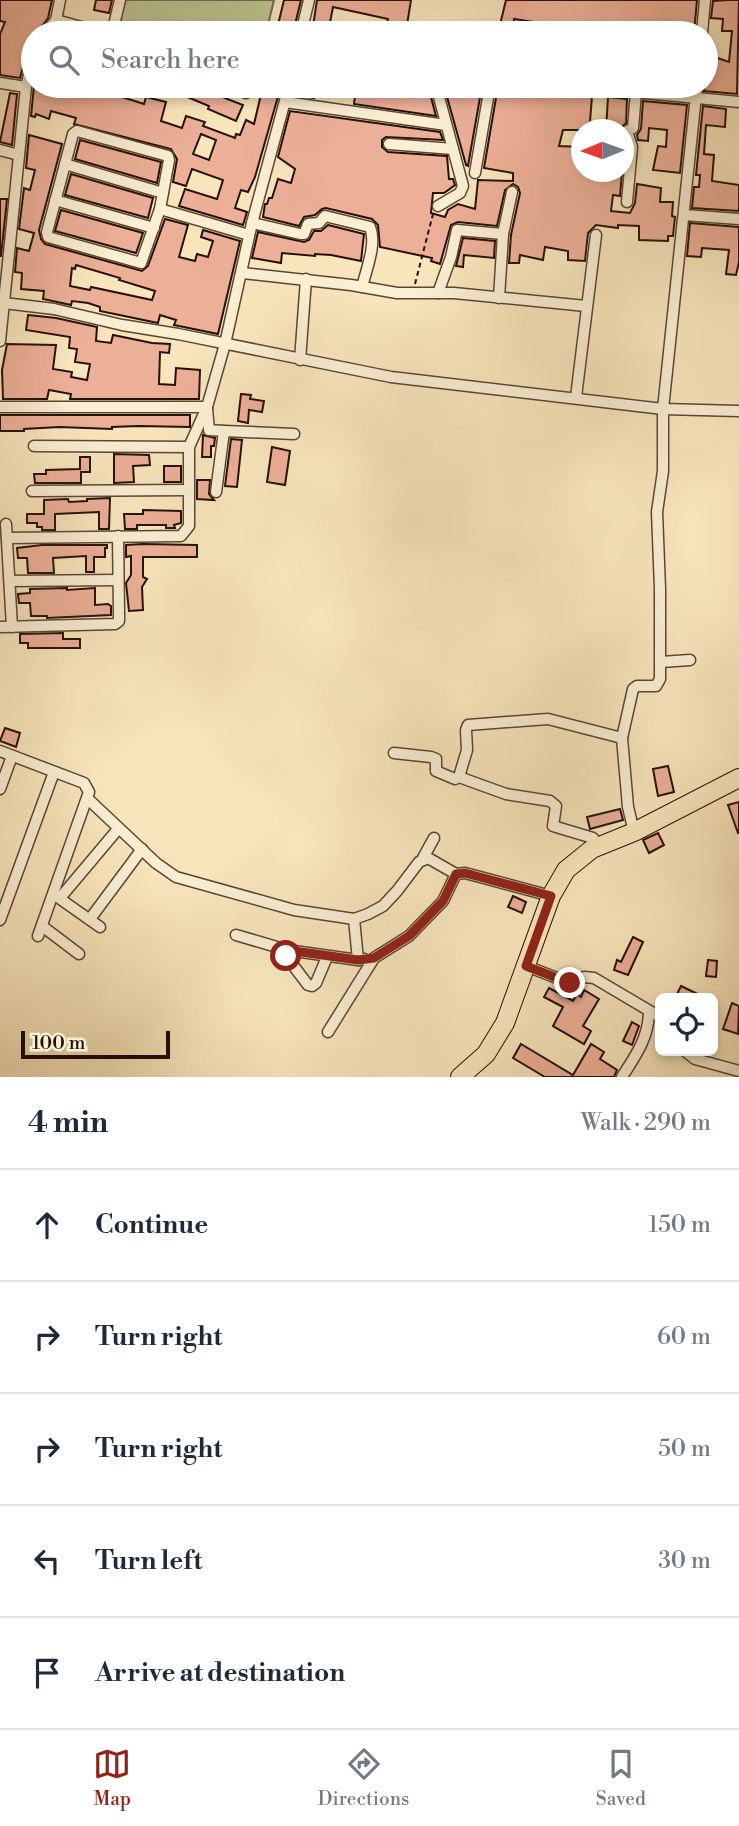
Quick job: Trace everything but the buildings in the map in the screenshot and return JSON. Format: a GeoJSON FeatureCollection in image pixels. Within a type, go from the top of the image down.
{"type":"FeatureCollection","features":[{"type":"Feature","properties":{"kind":"main road"},"geometry":{"type":"LineString","coordinates":[[460,1077],[486,1054],[505,1023],[551,896],[566,870],[598,846],[634,831],[739,778]]}},
{"type":"Feature","properties":{"kind":"street"},"geometry":{"type":"LineString","coordinates":[[60,0],[56,20],[60,21]]}},
{"type":"Feature","properties":{"kind":"street"},"geometry":{"type":"LineString","coordinates":[[116,21],[120,0]]}},
{"type":"Feature","properties":{"kind":"street"},"geometry":{"type":"LineString","coordinates":[[304,21],[309,0]]}},
{"type":"Feature","properties":{"kind":"street"},"geometry":{"type":"LineString","coordinates":[[703,21],[705,0]]}},
{"type":"Feature","properties":{"kind":"street"},"geometry":{"type":"LineString","coordinates":[[0,83],[21,86]]}},
{"type":"Feature","properties":{"kind":"street"},"geometry":{"type":"LineString","coordinates":[[0,341],[4,303],[5,238],[14,198],[25,98]]}},
{"type":"Feature","properties":{"kind":"street"},"geometry":{"type":"LineString","coordinates":[[7,538],[181,536],[189,526],[189,447],[207,407],[225,344],[251,229],[286,98]]}},
{"type":"Feature","properties":{"kind":"street"},"geometry":{"type":"LineString","coordinates":[[438,206],[462,190],[462,181],[439,98]]}},
{"type":"Feature","properties":{"kind":"street"},"geometry":{"type":"LineString","coordinates":[[475,173],[488,98]]}},
{"type":"Feature","properties":{"kind":"street"},"geometry":{"type":"LineString","coordinates":[[627,202],[632,147],[628,130],[634,128],[636,98]]}},
{"type":"Feature","properties":{"kind":"street"},"geometry":{"type":"LineString","coordinates":[[687,98],[739,102]]}},
{"type":"Feature","properties":{"kind":"street"},"geometry":{"type":"LineString","coordinates":[[634,831],[628,807],[622,738],[634,689],[637,686],[659,684],[661,662],[657,512],[663,471],[663,409],[696,99]]}},
{"type":"Feature","properties":{"kind":"street"},"geometry":{"type":"LineString","coordinates":[[285,102],[446,125]]}},
{"type":"Feature","properties":{"kind":"street"},"geometry":{"type":"LineString","coordinates":[[423,147],[425,123]]}},
{"type":"Feature","properties":{"kind":"street"},"geometry":{"type":"LineString","coordinates":[[77,131],[166,155],[169,160],[160,209],[141,263],[49,238],[47,235],[65,164],[73,134],[77,131]]}},
{"type":"Feature","properties":{"kind":"street"},"geometry":{"type":"LineString","coordinates":[[389,144],[453,149]]}},
{"type":"Feature","properties":{"kind":"street"},"geometry":{"type":"LineString","coordinates":[[0,150],[19,155]]}},
{"type":"Feature","properties":{"kind":"street"},"geometry":{"type":"LineString","coordinates":[[65,164],[163,193]]}},
{"type":"Feature","properties":{"kind":"street"},"geometry":{"type":"LineString","coordinates":[[499,298],[503,234],[512,191]]}},
{"type":"Feature","properties":{"kind":"street"},"geometry":{"type":"LineString","coordinates":[[0,197],[14,198]]}},
{"type":"Feature","properties":{"kind":"street"},"geometry":{"type":"LineString","coordinates":[[55,201],[154,228]]}},
{"type":"Feature","properties":{"kind":"street"},"geometry":{"type":"LineString","coordinates":[[160,209],[251,229],[300,234],[304,234],[308,224],[319,223],[325,216],[370,227],[373,234],[372,243],[362,287]]}},
{"type":"Feature","properties":{"kind":"street"},"geometry":{"type":"LineString","coordinates":[[684,215],[739,219]]}},
{"type":"Feature","properties":{"kind":"street"},"geometry":{"type":"LineString","coordinates":[[438,293],[457,230],[503,234]]}},
{"type":"Feature","properties":{"kind":"street"},"geometry":{"type":"LineString","coordinates":[[576,397],[596,235]]}},
{"type":"Feature","properties":{"kind":"street"},"geometry":{"type":"LineString","coordinates":[[242,273],[306,279],[412,295],[438,293],[586,306]]}},
{"type":"Feature","properties":{"kind":"street"},"geometry":{"type":"LineString","coordinates":[[300,360],[306,279]]}},
{"type":"Feature","properties":{"kind":"street"},"geometry":{"type":"LineString","coordinates":[[4,303],[54,309],[122,325],[391,377],[663,409],[739,411]]}},
{"type":"Feature","properties":{"kind":"street"},"geometry":{"type":"LineString","coordinates":[[0,407],[207,407]]}},
{"type":"Feature","properties":{"kind":"street"},"geometry":{"type":"LineString","coordinates":[[207,407],[209,430],[294,434]]}},
{"type":"Feature","properties":{"kind":"street"},"geometry":{"type":"LineString","coordinates":[[216,492],[224,432]]}},
{"type":"Feature","properties":{"kind":"street"},"geometry":{"type":"LineString","coordinates":[[34,446],[189,447]]}},
{"type":"Feature","properties":{"kind":"street"},"geometry":{"type":"LineString","coordinates":[[32,491],[188,489]]}},
{"type":"Feature","properties":{"kind":"street"},"geometry":{"type":"LineString","coordinates":[[6,524],[12,627]]}},
{"type":"Feature","properties":{"kind":"street"},"geometry":{"type":"LineString","coordinates":[[0,627],[115,624],[119,621],[118,536]]}},
{"type":"Feature","properties":{"kind":"street"},"geometry":{"type":"LineString","coordinates":[[10,581],[118,580]]}},
{"type":"Feature","properties":{"kind":"street"},"geometry":{"type":"LineString","coordinates":[[661,662],[690,660]]}},
{"type":"Feature","properties":{"kind":"street"},"geometry":{"type":"LineString","coordinates":[[459,778],[467,750],[468,725],[548,719],[622,738]]}},
{"type":"Feature","properties":{"kind":"street"},"geometry":{"type":"LineString","coordinates":[[0,751],[84,783],[89,792],[57,896],[40,931],[79,954]]}},
{"type":"Feature","properties":{"kind":"street"},"geometry":{"type":"LineString","coordinates":[[394,753],[431,757],[436,759],[436,771],[455,779],[506,794],[550,801],[556,806],[553,826],[593,838],[598,846]]}},
{"type":"Feature","properties":{"kind":"street"},"geometry":{"type":"LineString","coordinates":[[0,789],[12,756]]}},
{"type":"Feature","properties":{"kind":"street"},"geometry":{"type":"LineString","coordinates":[[0,920],[54,772]]}},
{"type":"Feature","properties":{"kind":"street"},"geometry":{"type":"LineString","coordinates":[[88,799],[156,863],[183,879],[294,910],[354,919],[383,906],[423,858],[434,838]]}},
{"type":"Feature","properties":{"kind":"street"},"geometry":{"type":"LineString","coordinates":[[57,896],[118,829]]}},
{"type":"Feature","properties":{"kind":"street"},"geometry":{"type":"LineString","coordinates":[[90,919],[142,849]]}},
{"type":"Feature","properties":{"kind":"street"},"geometry":{"type":"LineString","coordinates":[[423,858],[432,859],[456,874],[465,873],[551,896]]}},
{"type":"Feature","properties":{"kind":"street"},"geometry":{"type":"LineString","coordinates":[[236,935],[287,950],[327,957],[358,960],[374,958],[409,936],[443,901],[456,874]]}},
{"type":"Feature","properties":{"kind":"street"},"geometry":{"type":"LineString","coordinates":[[57,896],[100,927]]}},
{"type":"Feature","properties":{"kind":"street"},"geometry":{"type":"LineString","coordinates":[[354,919],[358,960]]}},
{"type":"Feature","properties":{"kind":"street"},"geometry":{"type":"LineString","coordinates":[[287,950],[286,956],[290,963],[308,985],[312,986],[316,983],[327,957]]}},
{"type":"Feature","properties":{"kind":"street"},"geometry":{"type":"LineString","coordinates":[[328,1031],[374,958]]}},
{"type":"Feature","properties":{"kind":"street"},"geometry":{"type":"LineString","coordinates":[[526,966],[570,983],[584,977],[594,978],[655,1014]]}},
{"type":"Feature","properties":{"kind":"street"},"geometry":{"type":"LineString","coordinates":[[622,1077],[645,1039],[649,1026],[649,1011]]}},
{"type":"Feature","properties":{"kind":"street"},"geometry":{"type":"LineString","coordinates":[[691,1056],[739,1071]]}},
{"type":"Feature","properties":{"kind":"path"},"geometry":{"type":"LineString","coordinates":[[412,295],[432,216],[438,206]]}},
{"type":"Feature","properties":{"kind":"green space"},"geometry":{"type":"Polygon","coordinates":[[[124,0],[274,0],[269,21],[120,21],[124,0]]]}},
{"type":"Feature","properties":{"kind":"route"},"geometry":{"type":"LineString","coordinates":[[286,956],[287,950],[358,960],[374,958],[409,936],[443,901],[456,874],[465,873],[551,896],[526,966],[570,983]]}}]}
